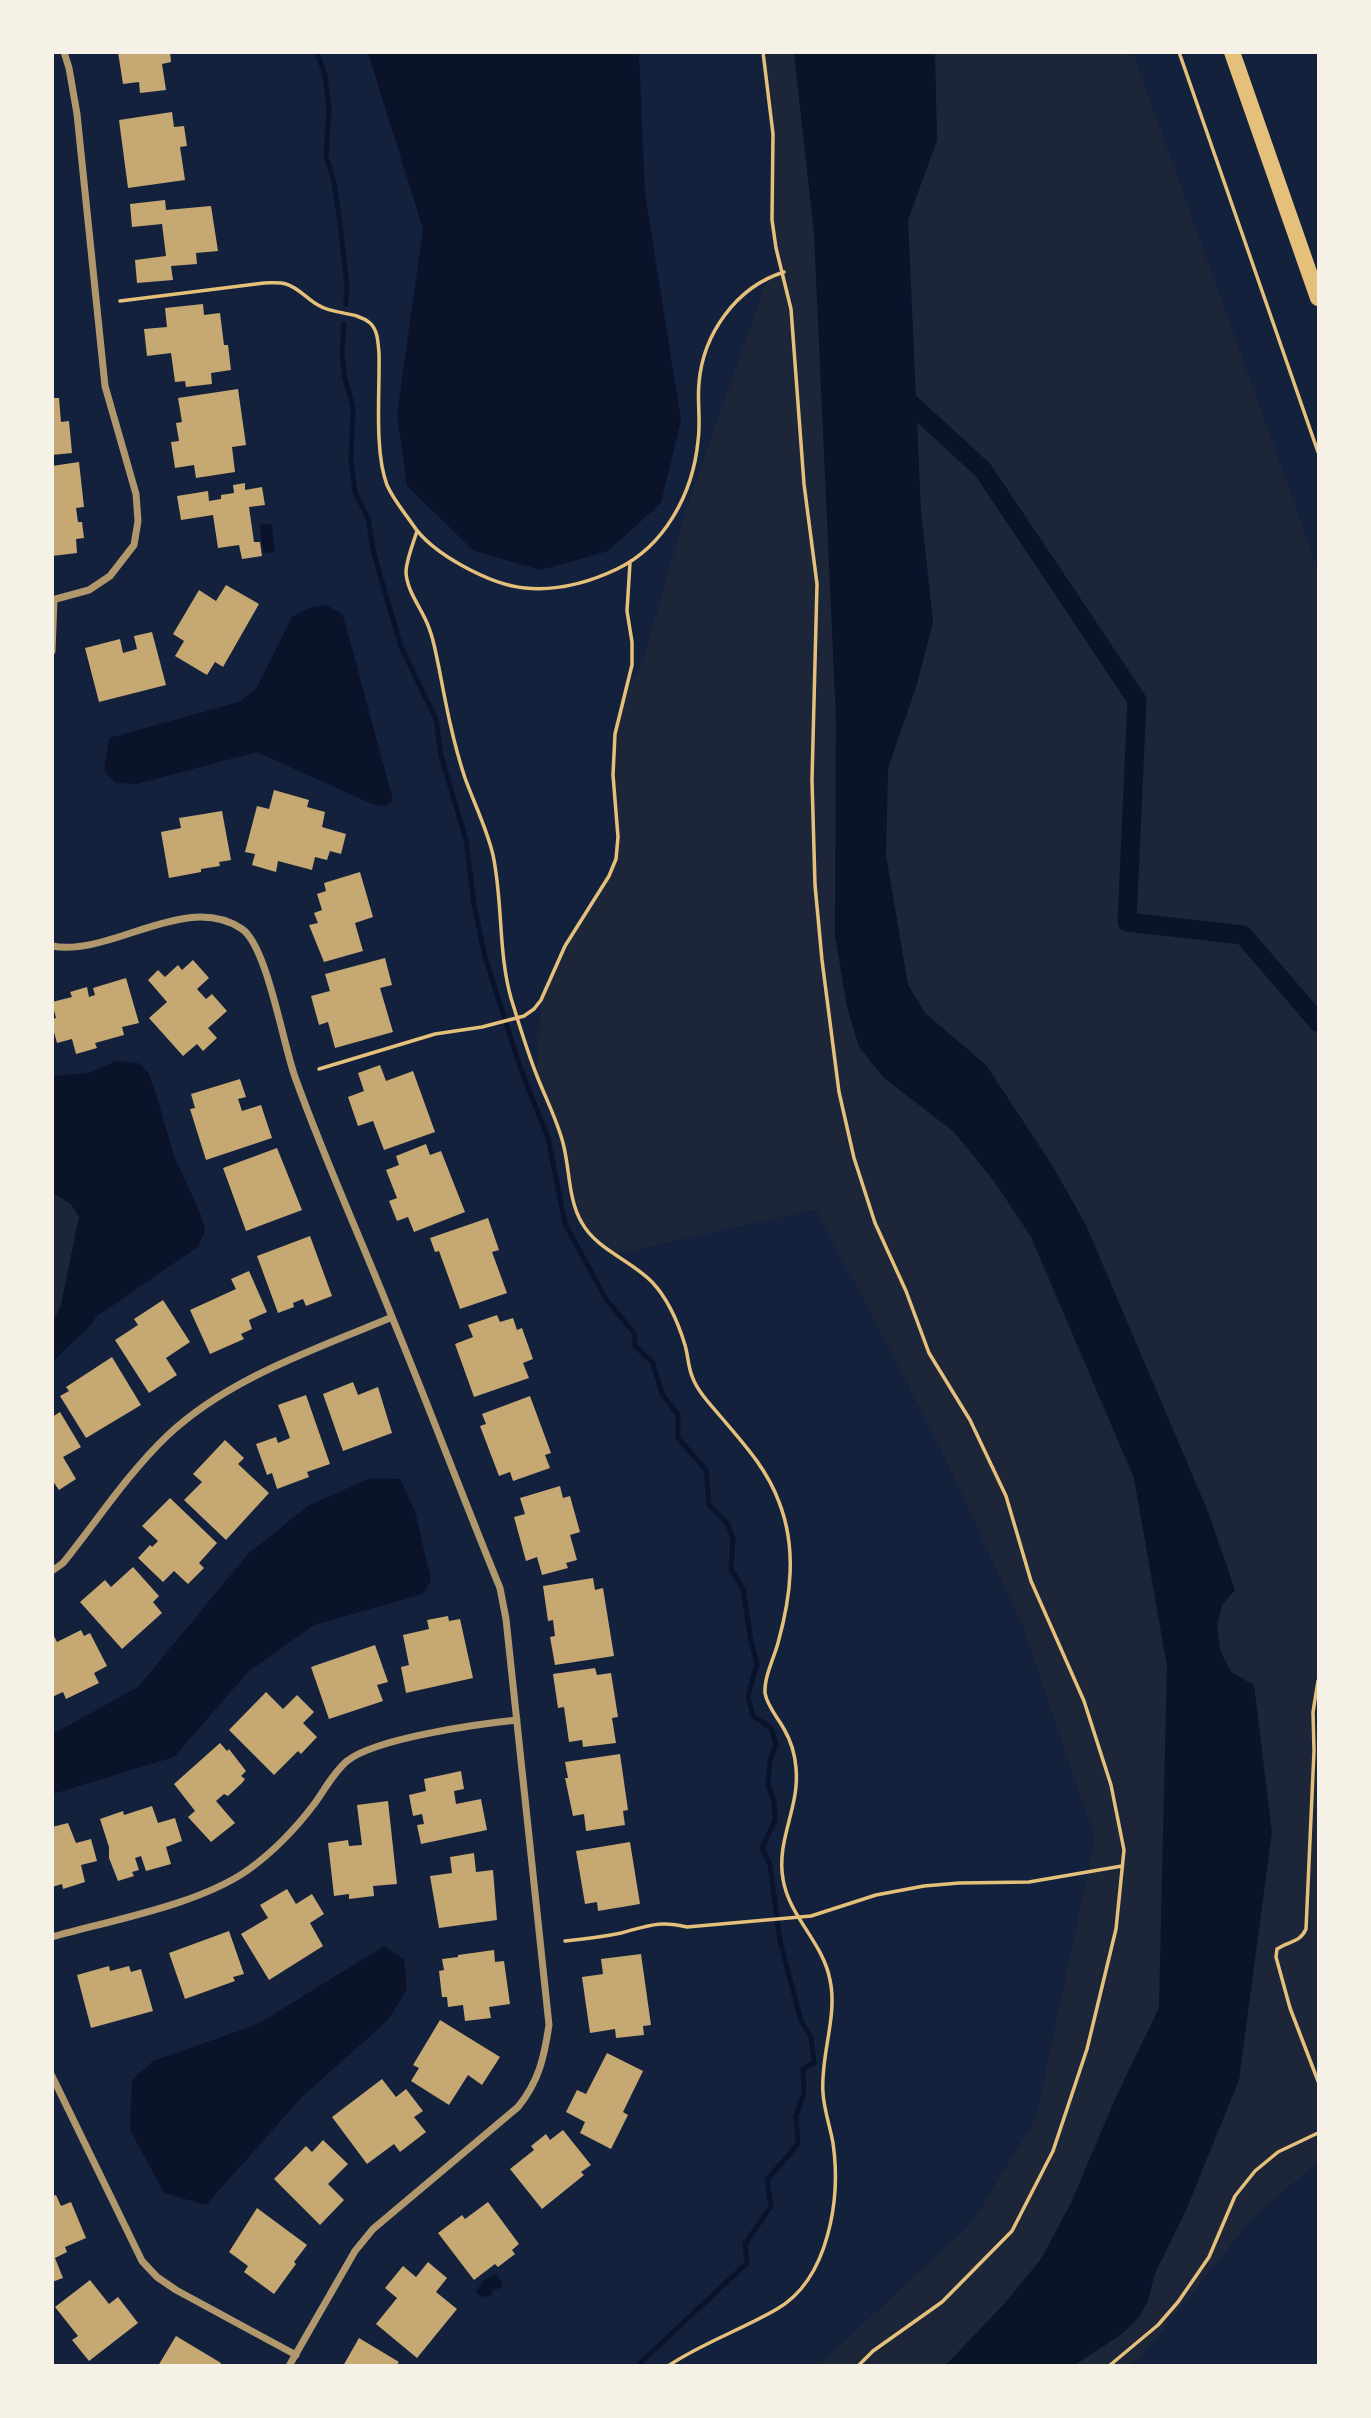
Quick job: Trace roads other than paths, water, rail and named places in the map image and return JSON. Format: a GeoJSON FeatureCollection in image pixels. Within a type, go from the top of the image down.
{"type":"FeatureCollection","features":[{"type":"Feature","properties":{"kind":"main road"},"geometry":{"type":"LineString","coordinates":[[1232,52],[1318,298]]}},
{"type":"Feature","properties":{"kind":"street"},"geometry":{"type":"LineString","coordinates":[[52,651],[53,600],[89,590],[110,576],[134,545],[138,521],[136,494],[104,386],[77,114],[64,52]]}},
{"type":"Feature","properties":{"kind":"street"},"geometry":{"type":"LineString","coordinates":[[52,946],[69,949],[196,916],[213,918],[241,929],[253,939],[261,956],[288,1057],[311,1121],[500,1588],[506,1619],[549,2025],[544,2060],[529,2093],[518,2108],[373,2229],[355,2251],[289,2365]]}},
{"type":"Feature","properties":{"kind":"street"},"geometry":{"type":"LineString","coordinates":[[52,1571],[63,1563],[168,1435],[205,1405],[244,1381],[392,1317]]}},
{"type":"Feature","properties":{"kind":"street"},"geometry":{"type":"LineString","coordinates":[[52,1937],[183,1900],[214,1889],[247,1871],[272,1851],[314,1804],[348,1760],[370,1749],[471,1725],[517,1720]]}},
{"type":"Feature","properties":{"kind":"street"},"geometry":{"type":"LineString","coordinates":[[52,2076],[142,2261],[157,2277],[176,2290],[296,2355]]}},
{"type":"Feature","properties":{"kind":"waterway"},"geometry":{"type":"LineString","coordinates":[[317,52],[325,75],[329,110],[326,156],[334,182],[340,223],[347,285],[346,304]]}},
{"type":"Feature","properties":{"kind":"waterway"},"geometry":{"type":"LineString","coordinates":[[344,324],[342,354],[353,407],[351,460],[355,492],[368,518],[374,554],[401,647],[436,719],[441,756],[466,840],[474,904],[485,957],[521,1070],[548,1138],[565,1224],[606,1299],[634,1333],[635,1346],[653,1363],[662,1394],[678,1415],[678,1438],[706,1470],[709,1505],[727,1523],[733,1538],[731,1569],[743,1589],[757,1664],[748,1696],[753,1716],[771,1728],[776,1744],[770,1760],[768,1785],[774,1801],[775,1820],[762,1848],[770,1865],[780,1941],[801,2021],[811,2037],[814,2063],[803,2069],[804,2093],[796,2116],[798,2144],[767,2180],[771,2206],[745,2244],[747,2263],[637,2366]]}},
{"type":"Feature","properties":{"kind":"waterway"},"geometry":{"type":"LineString","coordinates":[[898,392],[983,470],[1137,700],[1127,922],[1243,935],[1318,1022]]}}]}
